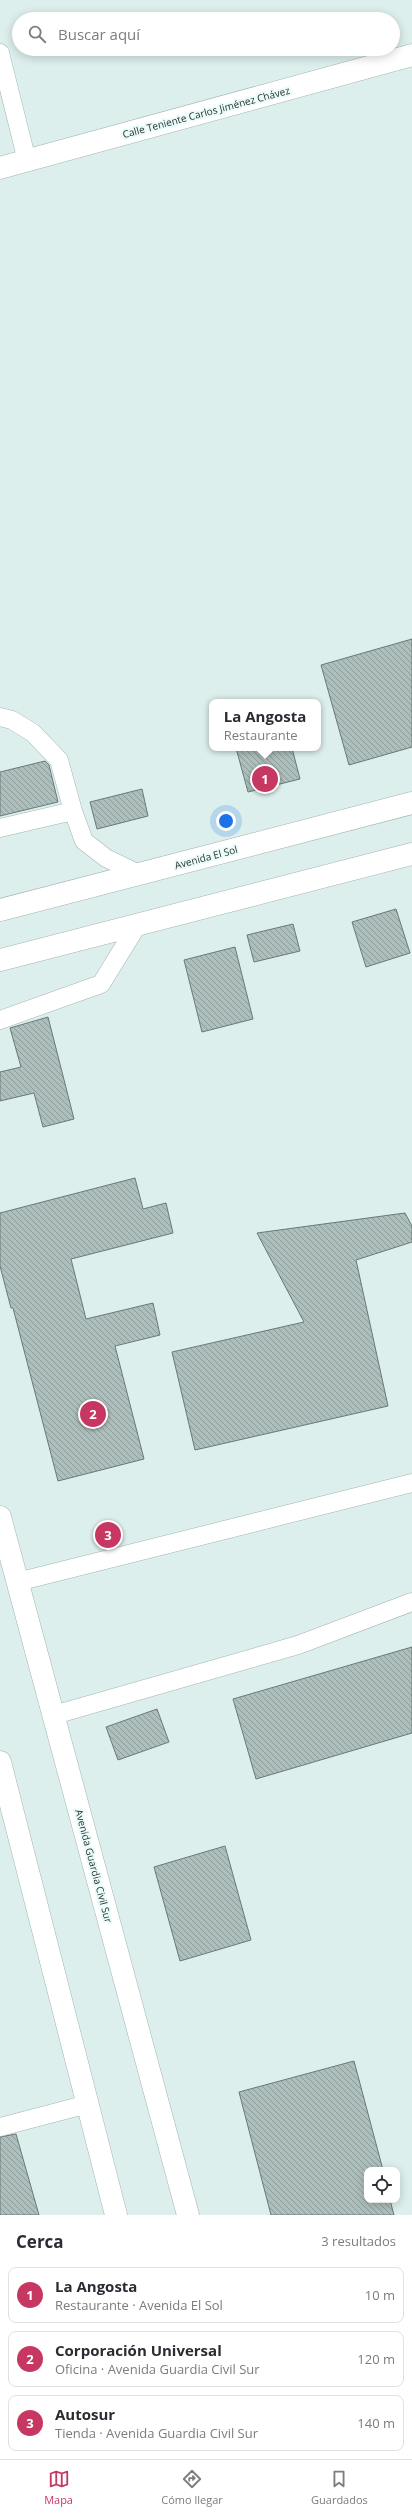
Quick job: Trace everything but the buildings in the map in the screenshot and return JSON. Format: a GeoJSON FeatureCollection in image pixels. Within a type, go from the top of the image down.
{"type":"FeatureCollection","features":[{"type":"Feature","properties":{"kind":"main road","name":"Calle Teniente Carlos Jiménez Chávez"},"geometry":{"type":"LineString","coordinates":[[0,168],[412,55]]}},
{"type":"Feature","properties":{"kind":"main road","name":"Avenida El Sol"},"geometry":{"type":"LineString","coordinates":[[0,910],[412,803]]}},
{"type":"Feature","properties":{"kind":"main road"},"geometry":{"type":"LineString","coordinates":[[0,960],[412,854]]}},
{"type":"Feature","properties":{"kind":"main road","name":"Avenida Guardia Civil Sur"},"geometry":{"type":"LineString","coordinates":[[0,1517],[188,2215]]}},
{"type":"Feature","properties":{"kind":"main road"},"geometry":{"type":"LineString","coordinates":[[0,1762],[88,2104],[113,2212]]}},
{"type":"Feature","properties":{"kind":"lane"},"geometry":{"type":"LineString","coordinates":[[0,53],[27,161]]}},
{"type":"Feature","properties":{"kind":"lane"},"geometry":{"type":"LineString","coordinates":[[0,717],[12,720],[33,734],[59,760],[73,811],[84,841],[106,858],[139,874]]}},
{"type":"Feature","properties":{"kind":"lane"},"geometry":{"type":"LineString","coordinates":[[0,828],[73,811]]}},
{"type":"Feature","properties":{"kind":"lane"},"geometry":{"type":"LineString","coordinates":[[0,1020],[101,984],[138,924]]}},
{"type":"Feature","properties":{"kind":"lane"},"geometry":{"type":"LineString","coordinates":[[18,1582],[412,1483]]}},
{"type":"Feature","properties":{"kind":"lane"},"geometry":{"type":"LineString","coordinates":[[54,1715],[298,1645],[412,1602]]}},
{"type":"Feature","properties":{"kind":"lane"},"geometry":{"type":"LineString","coordinates":[[0,2126],[88,2104]]}},
{"type":"Feature","properties":{"kind":"place","name":"La Angosta"},"geometry":{"type":"Point","coordinates":[265,779]}},
{"type":"Feature","properties":{"kind":"place","name":"Corporación Universal"},"geometry":{"type":"Point","coordinates":[93,1414]}},
{"type":"Feature","properties":{"kind":"place","name":"Autosur"},"geometry":{"type":"Point","coordinates":[108,1535]}}]}
